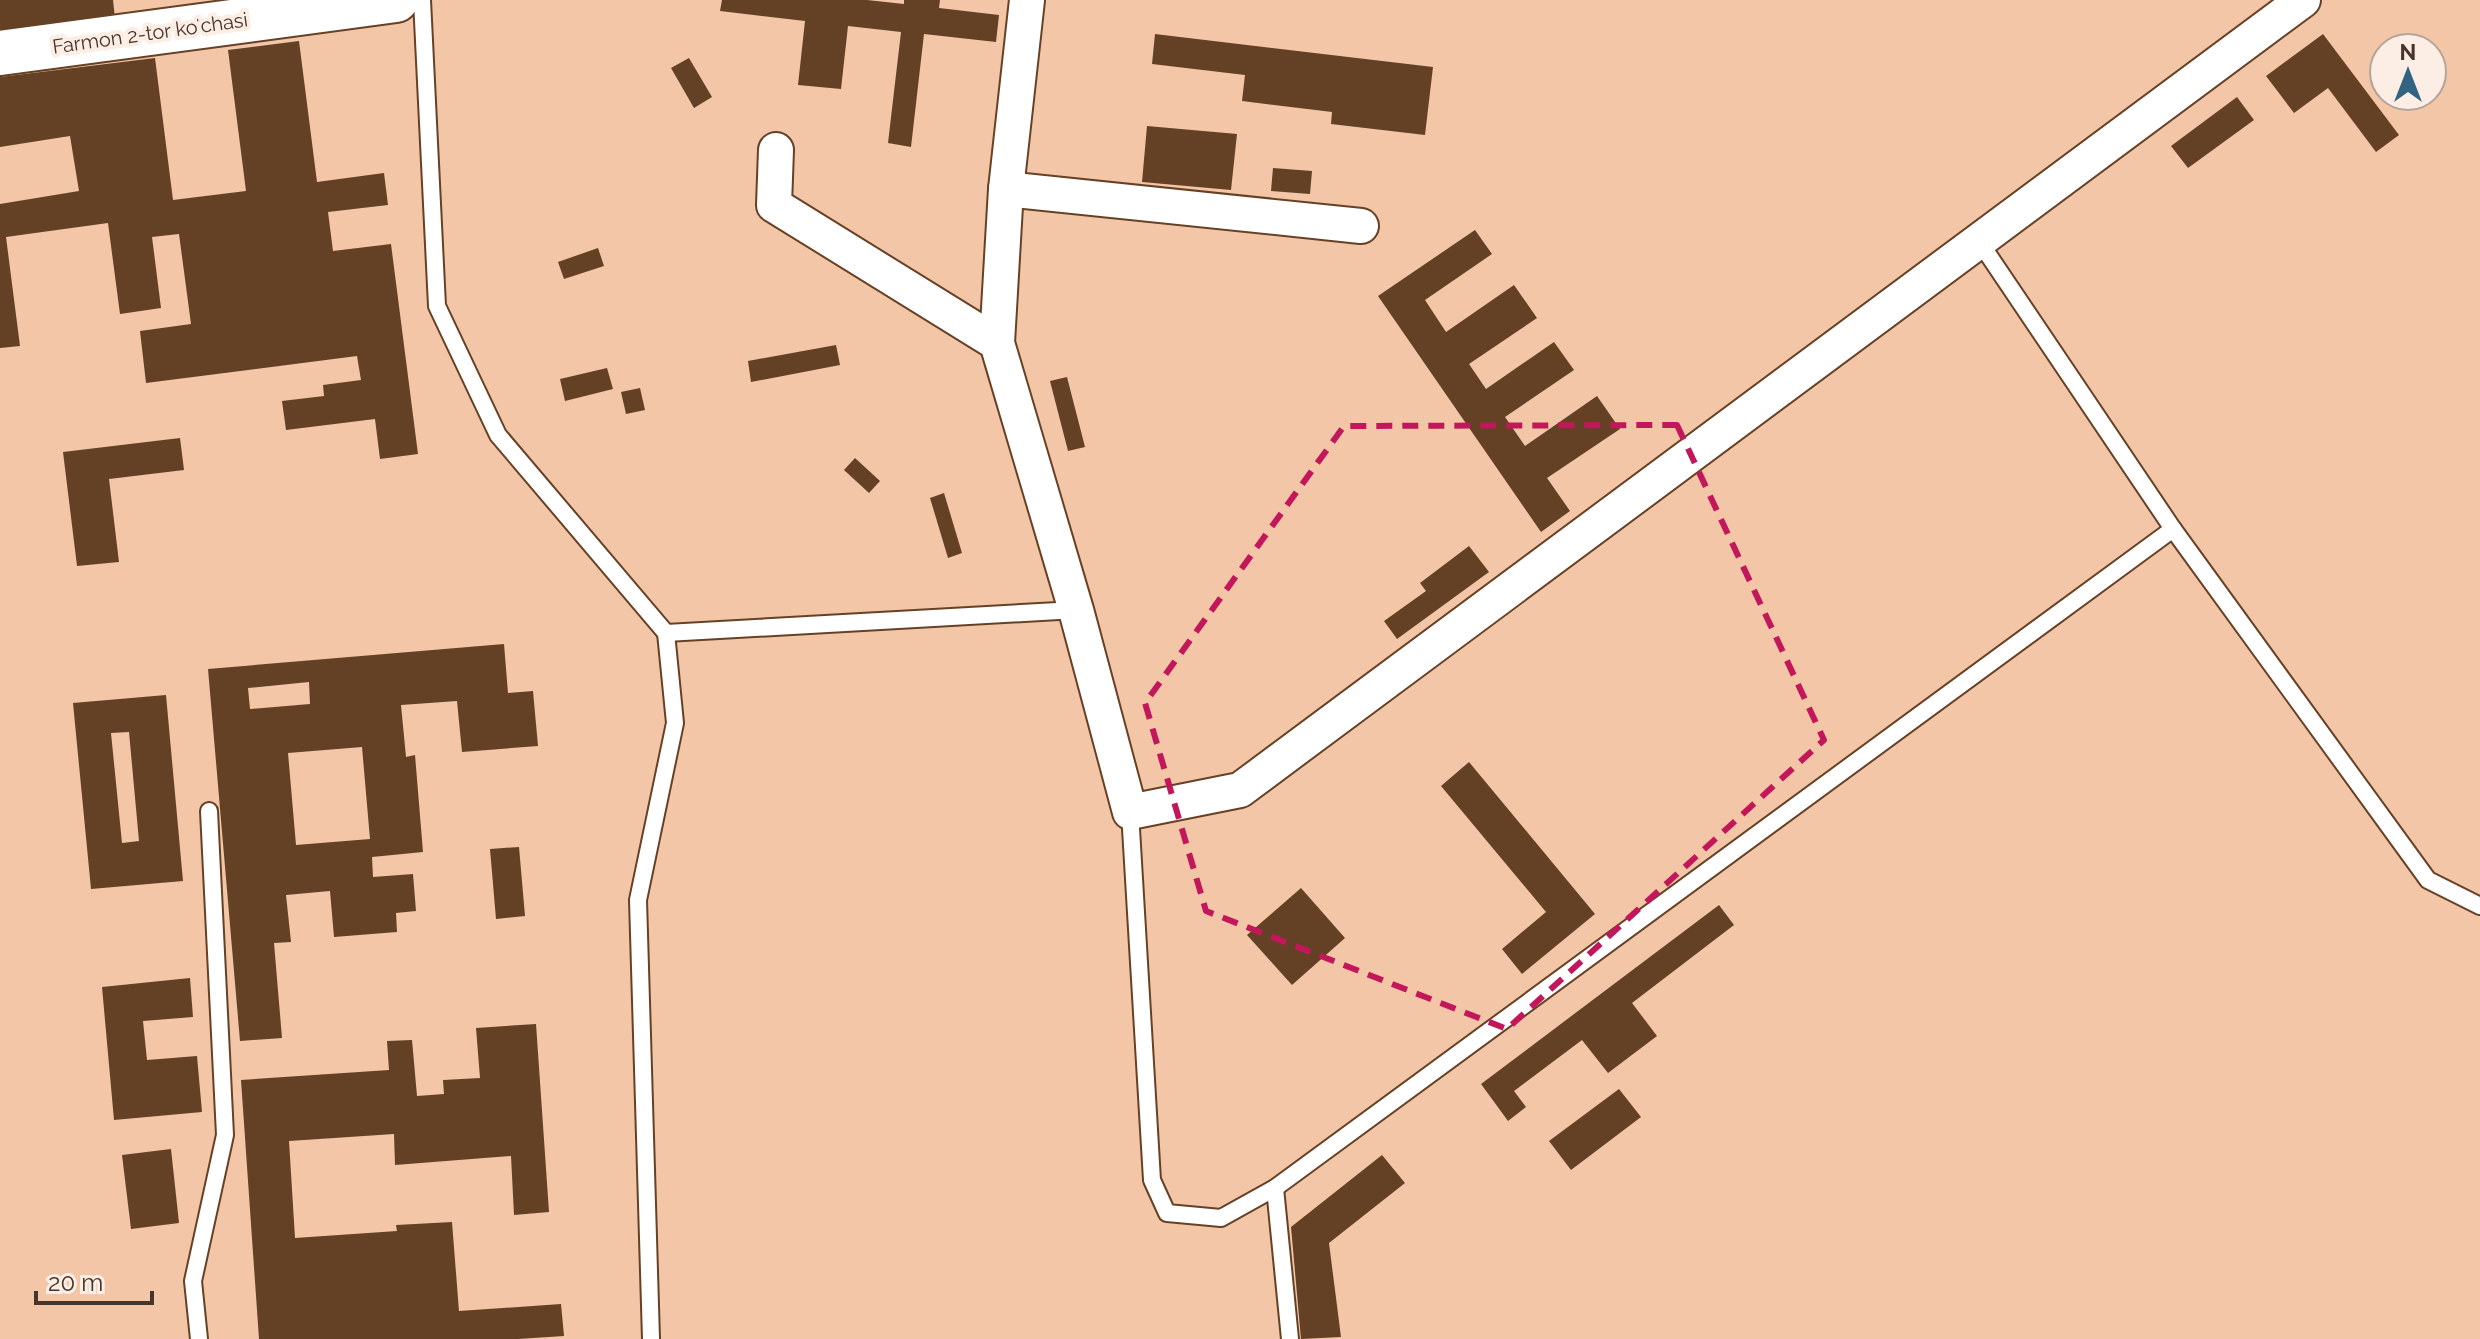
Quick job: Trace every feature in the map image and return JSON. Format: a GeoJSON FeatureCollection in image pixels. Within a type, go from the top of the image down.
{"type":"FeatureCollection","features":[{"type":"Feature","properties":{"kind":"street","name":"Farmon 2-tor koʻchasi"},"geometry":{"type":"LineString","coordinates":[[0,53],[396,0]]}},
{"type":"Feature","properties":{"kind":"street"},"geometry":{"type":"LineString","coordinates":[[1027,0],[1006,189],[997,343],[1076,610],[1130,812],[1240,790],[2303,0]]}},
{"type":"Feature","properties":{"kind":"street"},"geometry":{"type":"LineString","coordinates":[[776,150],[774,205],[997,343]]}},
{"type":"Feature","properties":{"kind":"street"},"geometry":{"type":"LineString","coordinates":[[1006,189],[1361,226]]}},
{"type":"Feature","properties":{"kind":"lane"},"geometry":{"type":"LineString","coordinates":[[422,0],[437,306],[498,435],[666,633],[675,723],[638,900],[651,1339]]}},
{"type":"Feature","properties":{"kind":"lane"},"geometry":{"type":"LineString","coordinates":[[1979,241],[2173,529],[2428,880],[2480,906]]}},
{"type":"Feature","properties":{"kind":"lane"},"geometry":{"type":"LineString","coordinates":[[1130,812],[1152,1180],[1167,1213],[1221,1218],[1275,1188],[2173,529]]}},
{"type":"Feature","properties":{"kind":"lane"},"geometry":{"type":"LineString","coordinates":[[666,633],[1076,610]]}},
{"type":"Feature","properties":{"kind":"lane"},"geometry":{"type":"LineString","coordinates":[[199,1339],[193,1281],[225,1135],[209,811]]}},
{"type":"Feature","properties":{"kind":"lane"},"geometry":{"type":"LineString","coordinates":[[1275,1188],[1290,1339]]}},
{"type":"Feature","properties":{"kind":"highlighted area"},"geometry":{"type":"Polygon","coordinates":[[[1677,425],[1824,740],[1507,1029],[1206,911],[1145,703],[1344,426],[1677,425]]]}},
{"type":"Feature","properties":{"kind":"building"},"geometry":{"type":"Polygon","coordinates":[[[0,0],[113,0],[115,18],[0,34],[0,0]]]}},
{"type":"Feature","properties":{"kind":"building"},"geometry":{"type":"Polygon","coordinates":[[[722,0],[867,0],[904,4],[904,0],[940,0],[939,8],[999,15],[996,42],[924,34],[911,147],[888,143],[901,32],[848,26],[841,89],[798,85],[805,21],[720,11],[722,0]]]}},
{"type":"Feature","properties":{"kind":"building"},"geometry":{"type":"Polygon","coordinates":[[[1155,34],[1433,67],[1425,135],[1331,124],[1332,112],[1242,101],[1245,75],[1152,64],[1155,34]]]}},
{"type":"Feature","properties":{"kind":"building"},"geometry":{"type":"Polygon","coordinates":[[[2323,34],[2368,94],[2368,112],[2382,112],[2399,135],[2376,152],[2328,88],[2294,113],[2266,76],[2323,34]]]}},
{"type":"Feature","properties":{"kind":"building"},"geometry":{"type":"Polygon","coordinates":[[[299,41],[317,182],[384,173],[388,205],[328,212],[333,251],[391,244],[418,454],[380,459],[375,419],[286,430],[282,401],[324,396],[323,385],[361,380],[357,356],[146,383],[140,331],[191,324],[179,234],[152,237],[161,308],[120,314],[108,223],[6,237],[20,346],[0,348],[0,204],[79,191],[70,136],[0,147],[0,77],[155,58],[173,200],[246,191],[228,50],[299,41]]]}},
{"type":"Feature","properties":{"kind":"building"},"geometry":{"type":"Polygon","coordinates":[[[689,58],[712,97],[694,108],[671,68],[689,58]]]}},
{"type":"Feature","properties":{"kind":"building"},"geometry":{"type":"Polygon","coordinates":[[[2237,97],[2254,120],[2188,168],[2171,146],[2237,97]]]}},
{"type":"Feature","properties":{"kind":"building"},"geometry":{"type":"Polygon","coordinates":[[[1147,126],[1237,134],[1231,190],[1142,182],[1147,126]]]}},
{"type":"Feature","properties":{"kind":"building"},"geometry":{"type":"Polygon","coordinates":[[[1273,168],[1312,171],[1310,194],[1271,191],[1273,168]]]}},
{"type":"Feature","properties":{"kind":"building"},"geometry":{"type":"Polygon","coordinates":[[[1475,230],[1492,254],[1425,300],[1446,332],[1514,285],[1537,318],[1469,364],[1486,389],[1554,342],[1574,370],[1505,417],[1525,446],[1597,396],[1620,429],[1547,478],[1570,511],[1541,532],[1378,296],[1475,230]]]}},
{"type":"Feature","properties":{"kind":"building"},"geometry":{"type":"Polygon","coordinates":[[[598,248],[604,266],[564,279],[558,262],[598,248]]]}},
{"type":"Feature","properties":{"kind":"building"},"geometry":{"type":"Polygon","coordinates":[[[836,345],[840,365],[751,382],[748,361],[836,345]]]}},
{"type":"Feature","properties":{"kind":"building"},"geometry":{"type":"Polygon","coordinates":[[[607,368],[613,389],[565,401],[560,379],[607,368]]]}},
{"type":"Feature","properties":{"kind":"building"},"geometry":{"type":"Polygon","coordinates":[[[1067,377],[1085,447],[1068,451],[1050,381],[1067,377]]]}},
{"type":"Feature","properties":{"kind":"building"},"geometry":{"type":"Polygon","coordinates":[[[640,388],[645,410],[626,414],[621,392],[640,388]]]}},
{"type":"Feature","properties":{"kind":"building"},"geometry":{"type":"Polygon","coordinates":[[[180,438],[184,470],[109,479],[119,562],[77,566],[63,452],[180,438]]]}},
{"type":"Feature","properties":{"kind":"building"},"geometry":{"type":"Polygon","coordinates":[[[855,458],[880,481],[869,493],[844,470],[855,458]]]}},
{"type":"Feature","properties":{"kind":"building"},"geometry":{"type":"Polygon","coordinates":[[[944,493],[962,553],[948,558],[930,498],[944,493]]]}},
{"type":"Feature","properties":{"kind":"building"},"geometry":{"type":"Polygon","coordinates":[[[1469,546],[1489,572],[1397,639],[1384,621],[1426,591],[1420,583],[1469,546]]]}},
{"type":"Feature","properties":{"kind":"building"},"geometry":{"type":"Polygon","coordinates":[[[504,644],[508,693],[533,691],[538,746],[462,752],[457,701],[401,705],[406,757],[415,755],[423,852],[372,857],[373,877],[413,874],[416,911],[396,913],[397,932],[334,937],[330,891],[286,895],[291,942],[274,943],[282,1038],[240,1041],[208,669],[504,644]],[[309,682],[248,688],[250,709],[310,704],[309,682]],[[362,747],[288,753],[296,845],[370,839],[362,747]]]}},
{"type":"Feature","properties":{"kind":"building"},"geometry":{"type":"Polygon","coordinates":[[[166,695],[183,881],[91,889],[73,703],[166,695]],[[129,732],[111,733],[122,843],[139,841],[129,732]]]}},
{"type":"Feature","properties":{"kind":"building"},"geometry":{"type":"Polygon","coordinates":[[[1469,762],[1595,914],[1522,974],[1502,949],[1546,912],[1441,786],[1469,762]]]}},
{"type":"Feature","properties":{"kind":"building"},"geometry":{"type":"Polygon","coordinates":[[[519,847],[525,916],[496,919],[490,849],[519,847]]]}},
{"type":"Feature","properties":{"kind":"building"},"geometry":{"type":"Polygon","coordinates":[[[1301,888],[1345,938],[1292,985],[1247,935],[1301,888]]]}},
{"type":"Feature","properties":{"kind":"building"},"geometry":{"type":"Polygon","coordinates":[[[1719,905],[1734,925],[1632,1003],[1657,1036],[1608,1073],[1582,1040],[1514,1091],[1526,1107],[1508,1121],[1481,1084],[1719,905]]]}},
{"type":"Feature","properties":{"kind":"building"},"geometry":{"type":"Polygon","coordinates":[[[190,978],[193,1017],[143,1021],[147,1060],[197,1056],[202,1112],[114,1120],[102,987],[190,978]]]}},
{"type":"Feature","properties":{"kind":"building"},"geometry":{"type":"Polygon","coordinates":[[[536,1024],[549,1212],[514,1215],[511,1156],[395,1165],[394,1134],[289,1141],[295,1238],[397,1231],[396,1225],[452,1222],[459,1311],[561,1304],[564,1336],[518,1339],[259,1339],[241,1080],[389,1070],[387,1041],[412,1040],[417,1096],[444,1094],[443,1080],[480,1078],[476,1028],[536,1024]]]}},
{"type":"Feature","properties":{"kind":"building"},"geometry":{"type":"Polygon","coordinates":[[[1619,1089],[1641,1117],[1571,1170],[1549,1141],[1619,1089]]]}},
{"type":"Feature","properties":{"kind":"building"},"geometry":{"type":"Polygon","coordinates":[[[171,1149],[179,1223],[131,1229],[122,1155],[171,1149]]]}},
{"type":"Feature","properties":{"kind":"building"},"geometry":{"type":"Polygon","coordinates":[[[1382,1155],[1405,1183],[1329,1243],[1341,1337],[1301,1339],[1291,1227],[1382,1155]]]}}]}
